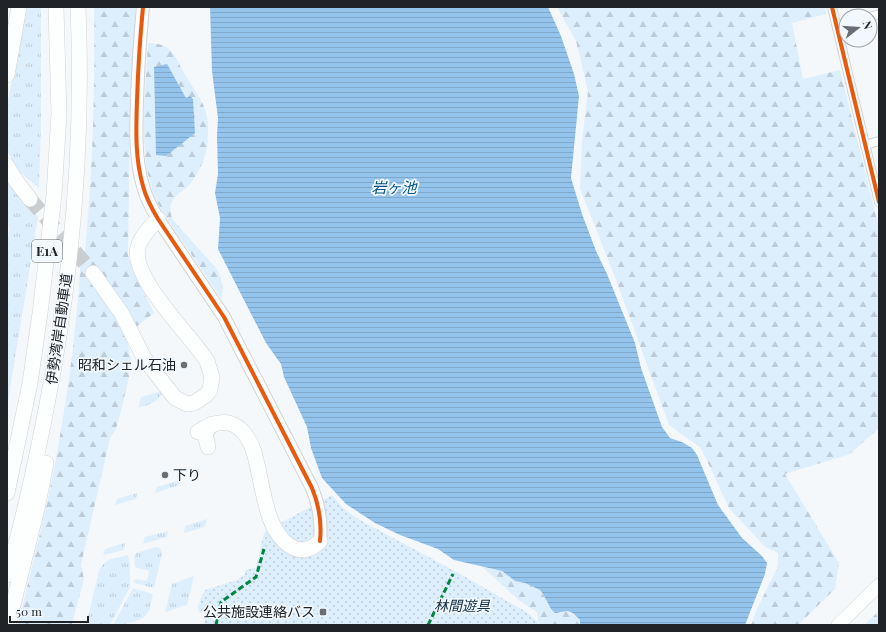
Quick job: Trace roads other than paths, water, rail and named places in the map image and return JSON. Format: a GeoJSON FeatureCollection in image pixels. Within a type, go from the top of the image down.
{"type":"FeatureCollection","features":[{"type":"Feature","properties":{"kind":"highway"},"geometry":{"type":"LineString","coordinates":[[7,75],[19,7]]}},
{"type":"Feature","properties":{"kind":"highway","name":"伊勢湾岸自動車道"},"geometry":{"type":"LineString","coordinates":[[7,493],[30,383],[54,195],[59,114],[56,7]]}},
{"type":"Feature","properties":{"kind":"highway","name":"伊勢湾岸自動車道"},"geometry":{"type":"LineString","coordinates":[[7,575],[14,553],[34,471],[51,388],[62,319],[75,200],[79,122],[80,50],[78,7]]}},
{"type":"Feature","properties":{"kind":"highway"},"geometry":{"type":"LineString","coordinates":[[7,166],[30,199]]}},
{"type":"Feature","properties":{"kind":"highway"},"geometry":{"type":"LineString","coordinates":[[93,273],[122,314],[144,358],[175,398],[187,404],[200,400],[210,390],[210,370],[207,361],[149,285],[139,265],[137,256],[138,246],[142,238],[158,219]]}},
{"type":"Feature","properties":{"kind":"highway"},"geometry":{"type":"LineString","coordinates":[[8,625],[37,509],[53,424],[62,319]]}},
{"type":"Feature","properties":{"kind":"highway"},"geometry":{"type":"LineString","coordinates":[[198,432],[212,424],[220,422],[229,423],[243,431],[249,439],[270,518],[278,534],[290,547],[297,550],[303,550],[316,546],[320,541]]}},
{"type":"Feature","properties":{"kind":"highway"},"geometry":{"type":"LineString","coordinates":[[208,447],[205,433],[212,424]]}},
{"type":"Feature","properties":{"kind":"main road"},"geometry":{"type":"LineString","coordinates":[[838,625],[879,585]]}},
{"type":"Feature","properties":{"kind":"street"},"geometry":{"type":"LineString","coordinates":[[143,7],[137,81],[136,127],[137,153],[143,188],[158,219],[224,317],[312,488],[320,511],[320,541]]}},
{"type":"Feature","properties":{"kind":"street"},"geometry":{"type":"LineString","coordinates":[[832,7],[879,202]]}},
{"type":"Feature","properties":{"kind":"street"},"geometry":{"type":"LineString","coordinates":[[865,145],[879,142]]}},
{"type":"Feature","properties":{"kind":"water","name":"岩ヶ池"},"geometry":{"type":"Polygon","coordinates":[[[210,7],[548,7],[561,36],[574,74],[579,96],[571,178],[582,214],[596,251],[635,343],[641,368],[662,427],[670,438],[682,442],[692,448],[697,455],[718,505],[742,538],[762,556],[767,563],[765,574],[745,625],[580,625],[580,620],[571,612],[566,611],[555,613],[540,590],[525,583],[515,581],[502,571],[454,560],[438,549],[400,535],[375,523],[346,504],[322,478],[311,448],[307,427],[284,377],[281,364],[266,343],[218,249],[220,218],[215,193],[218,174],[218,118],[212,71],[210,7]]]}},
{"type":"Feature","properties":{"kind":"water"},"geometry":{"type":"Polygon","coordinates":[[[167,64],[186,98],[190,96],[193,99],[195,133],[166,156],[156,155],[154,67],[167,64]]]}},
{"type":"Feature","properties":{"kind":"tunnel"},"geometry":{"type":"LineString","coordinates":[[30,199],[93,273]]}},
{"type":"Feature","properties":{"kind":"place","name":"昭和シェル石油"},"geometry":{"type":"Point","coordinates":[184,365]}},
{"type":"Feature","properties":{"kind":"place","name":"下り"},"geometry":{"type":"Point","coordinates":[165,475]}},
{"type":"Feature","properties":{"kind":"place","name":"公共施設連絡バス"},"geometry":{"type":"Point","coordinates":[323,612]}},
{"type":"Feature","properties":{"kind":"park label","name":"林間遊具"},"geometry":{"type":"Point","coordinates":[462,606]}}]}
